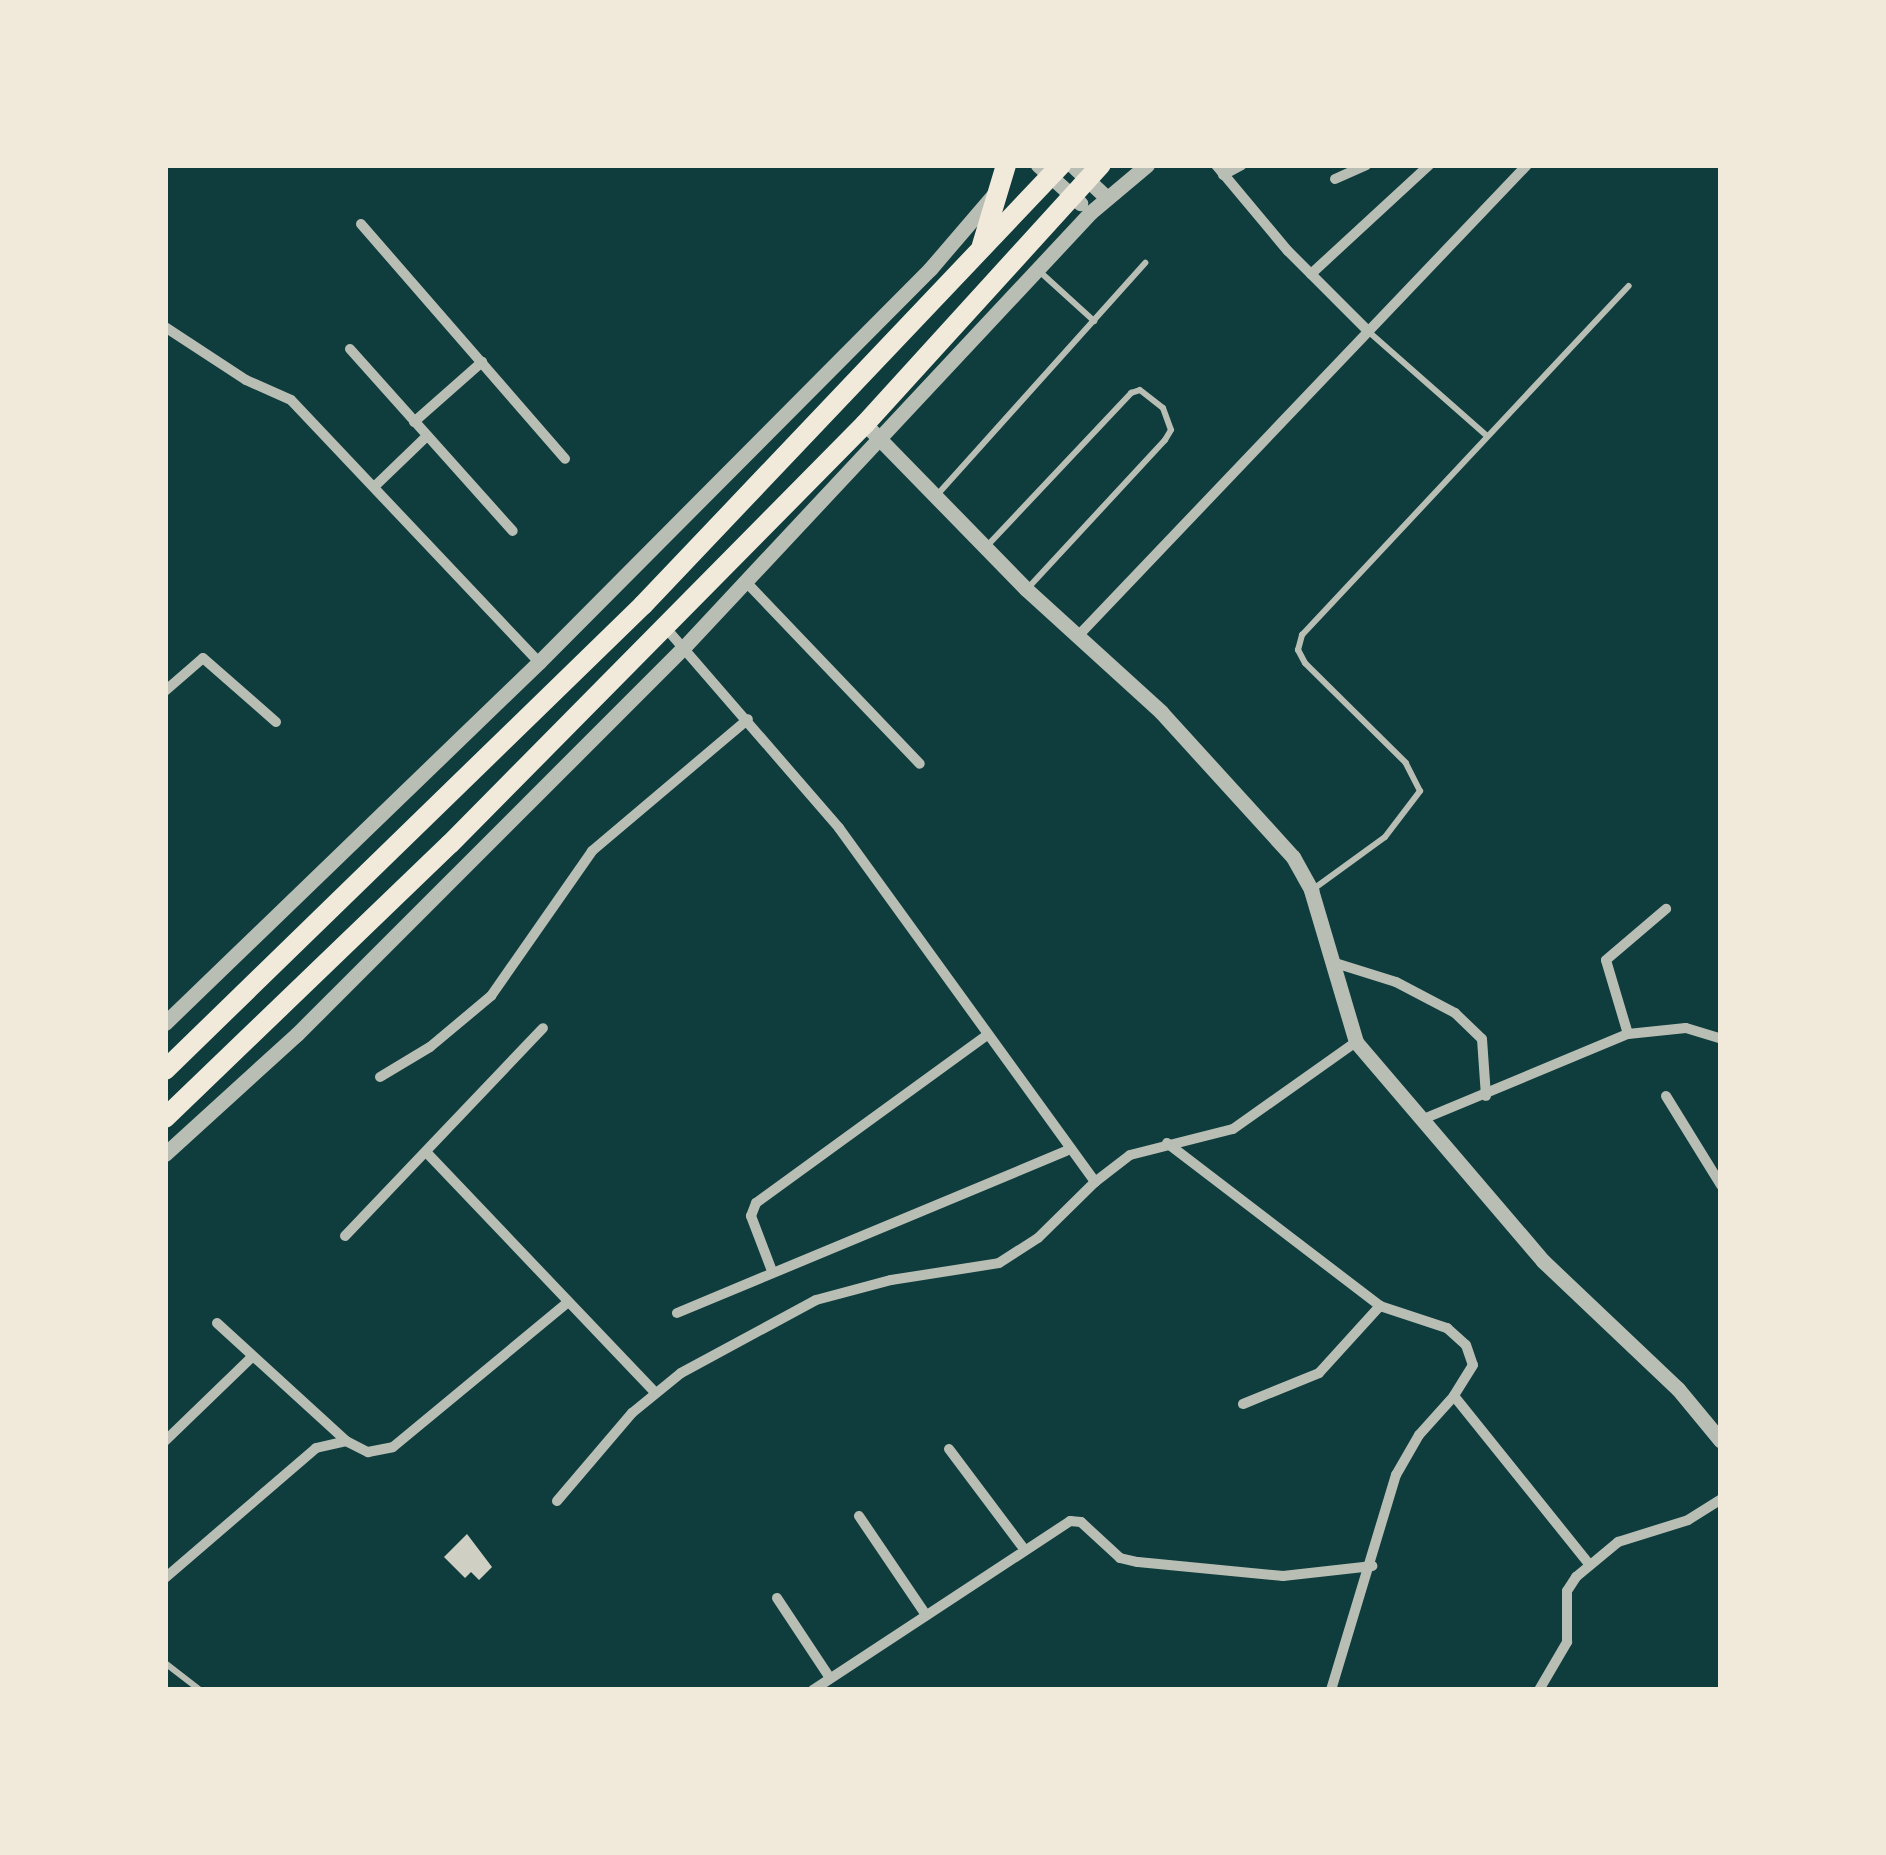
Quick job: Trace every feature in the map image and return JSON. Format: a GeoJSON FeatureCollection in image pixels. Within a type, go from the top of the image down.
{"type":"FeatureCollection","features":[{"type":"Feature","properties":{"kind":"highway"},"geometry":{"type":"LineString","coordinates":[[980,252],[1006,165]]}},
{"type":"Feature","properties":{"kind":"highway"},"geometry":{"type":"LineString","coordinates":[[165,1070],[644,605],[980,252],[1050,169]]}},
{"type":"Feature","properties":{"kind":"highway"},"geometry":{"type":"LineString","coordinates":[[165,1118],[866,424],[1070,195],[1086,169]]}},
{"type":"Feature","properties":{"kind":"street"},"geometry":{"type":"LineString","coordinates":[[165,1154],[297,1034],[684,646],[882,441],[1091,212],[1147,165]]}},
{"type":"Feature","properties":{"kind":"street"},"geometry":{"type":"LineString","coordinates":[[1242,165],[1220,170],[1311,274],[1368,331]]}},
{"type":"Feature","properties":{"kind":"street"},"geometry":{"type":"LineString","coordinates":[[1335,179],[1366,165]]}},
{"type":"Feature","properties":{"kind":"street"},"geometry":{"type":"LineString","coordinates":[[1311,274],[1429,165]]}},
{"type":"Feature","properties":{"kind":"street"},"geometry":{"type":"LineString","coordinates":[[1078,636],[1527,165]]}},
{"type":"Feature","properties":{"kind":"street"},"geometry":{"type":"LineString","coordinates":[[1050,169],[1070,195],[1091,212]]}},
{"type":"Feature","properties":{"kind":"street"},"geometry":{"type":"LineString","coordinates":[[1086,169],[1107,198]]}},
{"type":"Feature","properties":{"kind":"street"},"geometry":{"type":"LineString","coordinates":[[165,1023],[540,662],[930,269],[999,188]]}},
{"type":"Feature","properties":{"kind":"street"},"geometry":{"type":"LineString","coordinates":[[361,224],[566,459]]}},
{"type":"Feature","properties":{"kind":"street"},"geometry":{"type":"LineString","coordinates":[[165,327],[246,380],[291,400],[540,662]]}},
{"type":"Feature","properties":{"kind":"street"},"geometry":{"type":"LineString","coordinates":[[350,348],[513,531]]}},
{"type":"Feature","properties":{"kind":"street"},"geometry":{"type":"LineString","coordinates":[[414,422],[482,362]]}},
{"type":"Feature","properties":{"kind":"street"},"geometry":{"type":"LineString","coordinates":[[866,424],[1026,589],[1220,775],[1293,858],[1311,890],[1356,1042],[1543,1261],[1678,1389],[1721,1442]]}},
{"type":"Feature","properties":{"kind":"street"},"geometry":{"type":"LineString","coordinates":[[374,487],[427,436]]}},
{"type":"Feature","properties":{"kind":"street"},"geometry":{"type":"LineString","coordinates":[[747,582],[920,764]]}},
{"type":"Feature","properties":{"kind":"street"},"geometry":{"type":"LineString","coordinates":[[665,627],[748,719],[848,841],[1066,1151],[1095,1182]]}},
{"type":"Feature","properties":{"kind":"street"},"geometry":{"type":"LineString","coordinates":[[165,691],[203,658],[276,722]]}},
{"type":"Feature","properties":{"kind":"street"},"geometry":{"type":"LineString","coordinates":[[380,1077],[430,1047],[491,996],[592,851],[748,719]]}},
{"type":"Feature","properties":{"kind":"street"},"geometry":{"type":"LineString","coordinates":[[1628,1034],[1606,960],[1666,910]]}},
{"type":"Feature","properties":{"kind":"street"},"geometry":{"type":"LineString","coordinates":[[1332,962],[1396,982],[1455,1013],[1482,1040],[1486,1096]]}},
{"type":"Feature","properties":{"kind":"street"},"geometry":{"type":"LineString","coordinates":[[345,1236],[428,1154],[543,1028]]}},
{"type":"Feature","properties":{"kind":"street"},"geometry":{"type":"LineString","coordinates":[[1420,1120],[1486,1096],[1628,1034],[1686,1028],[1721,1038]]}},
{"type":"Feature","properties":{"kind":"street"},"geometry":{"type":"LineString","coordinates":[[772,1271],[754,1228],[756,1203],[986,1036]]}},
{"type":"Feature","properties":{"kind":"street"},"geometry":{"type":"LineString","coordinates":[[557,1501],[654,1391],[816,1300],[877,1283],[1000,1263],[1038,1238],[1130,1154],[1233,1129],[1356,1042]]}},
{"type":"Feature","properties":{"kind":"street"},"geometry":{"type":"LineString","coordinates":[[1666,1096],[1721,1185]]}},
{"type":"Feature","properties":{"kind":"street"},"geometry":{"type":"LineString","coordinates":[[1166,1143],[1380,1306],[1447,1328],[1466,1345],[1473,1365],[1454,1396],[1419,1435],[1396,1475],[1372,1566],[1334,1664],[1331,1690]]}},
{"type":"Feature","properties":{"kind":"street"},"geometry":{"type":"LineString","coordinates":[[677,1313],[1066,1151]]}},
{"type":"Feature","properties":{"kind":"street"},"geometry":{"type":"LineString","coordinates":[[428,1154],[566,1304],[654,1391]]}},
{"type":"Feature","properties":{"kind":"street"},"geometry":{"type":"LineString","coordinates":[[217,1323],[346,1441],[378,1454],[394,1448],[566,1304]]}},
{"type":"Feature","properties":{"kind":"street"},"geometry":{"type":"LineString","coordinates":[[1243,1404],[1319,1373],[1380,1306]]}},
{"type":"Feature","properties":{"kind":"street"},"geometry":{"type":"LineString","coordinates":[[165,1441],[252,1358]]}},
{"type":"Feature","properties":{"kind":"street"},"geometry":{"type":"LineString","coordinates":[[1454,1396],[1589,1564]]}},
{"type":"Feature","properties":{"kind":"street"},"geometry":{"type":"LineString","coordinates":[[165,1578],[289,1467],[329,1442],[346,1441]]}},
{"type":"Feature","properties":{"kind":"street"},"geometry":{"type":"LineString","coordinates":[[949,1449],[1024,1549]]}},
{"type":"Feature","properties":{"kind":"street"},"geometry":{"type":"LineString","coordinates":[[1540,1690],[1567,1642],[1567,1591],[1589,1564],[1618,1542],[1688,1520],[1721,1498]]}},
{"type":"Feature","properties":{"kind":"street"},"geometry":{"type":"LineString","coordinates":[[859,1516],[926,1614]]}},
{"type":"Feature","properties":{"kind":"street"},"geometry":{"type":"LineString","coordinates":[[812,1690],[1070,1521],[1080,1522],[1120,1558],[1138,1562],[1283,1576],[1372,1566]]}},
{"type":"Feature","properties":{"kind":"street"},"geometry":{"type":"LineString","coordinates":[[776,1598],[830,1678]]}},
{"type":"Feature","properties":{"kind":"lane"},"geometry":{"type":"LineString","coordinates":[[936,496],[1145,263]]}},
{"type":"Feature","properties":{"kind":"lane"},"geometry":{"type":"LineString","coordinates":[[1037,269],[1094,322]]}},
{"type":"Feature","properties":{"kind":"lane"},"geometry":{"type":"LineString","coordinates":[[1311,890],[1364,856],[1420,791],[1406,763],[1304,663],[1298,650],[1302,634],[1629,286]]}},
{"type":"Feature","properties":{"kind":"lane"},"geometry":{"type":"LineString","coordinates":[[1368,331],[1488,436]]}},
{"type":"Feature","properties":{"kind":"lane"},"geometry":{"type":"LineString","coordinates":[[985,548],[1121,401],[1140,390],[1163,408],[1171,430],[1164,440],[1026,589]]}},
{"type":"Feature","properties":{"kind":"lane"},"geometry":{"type":"LineString","coordinates":[[165,1663],[200,1690]]}},
{"type":"Feature","properties":{"kind":"building"},"geometry":{"type":"Polygon","coordinates":[[[467,1534],[492,1567],[479,1580],[471,1572],[465,1578],[444,1557],[467,1534]]]}}]}
